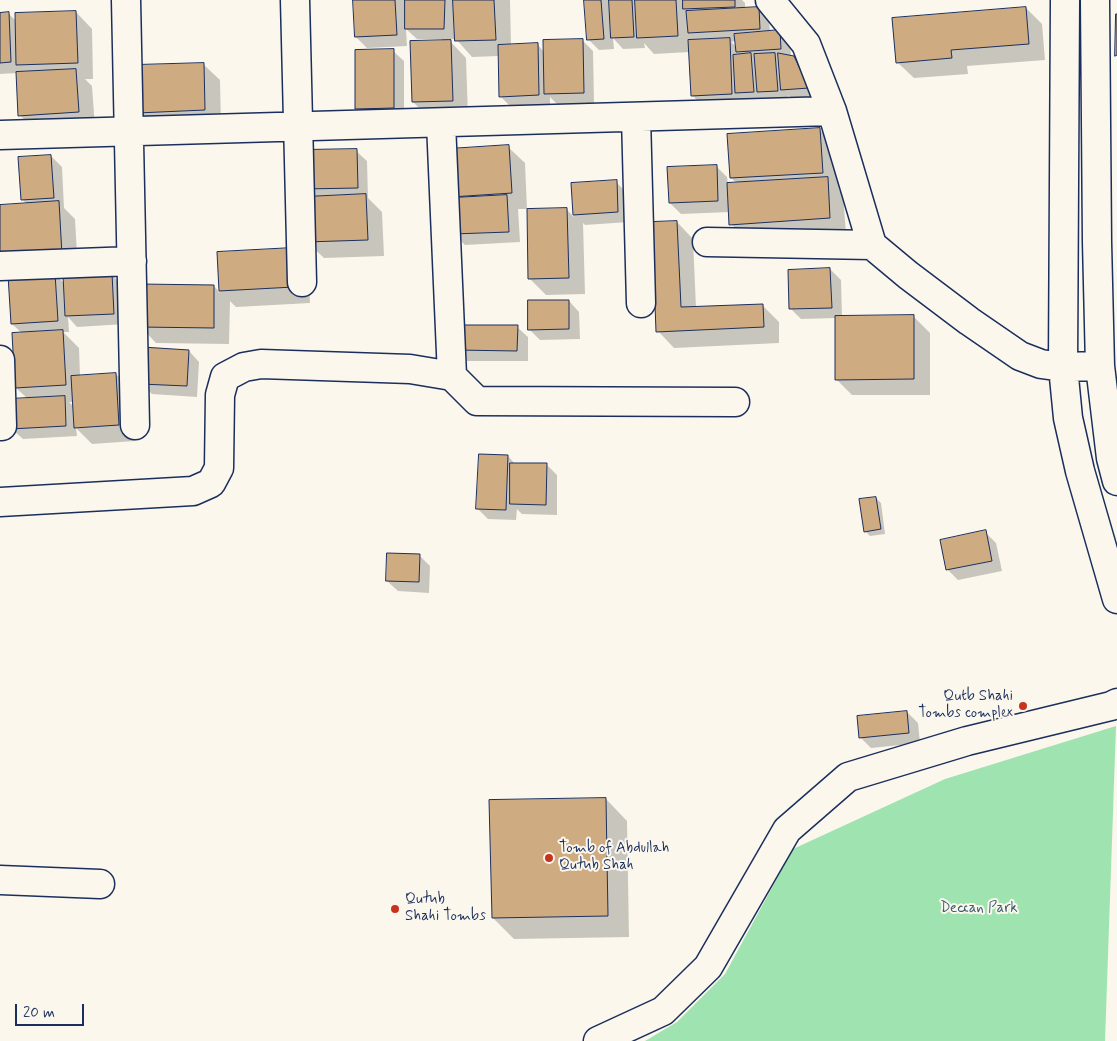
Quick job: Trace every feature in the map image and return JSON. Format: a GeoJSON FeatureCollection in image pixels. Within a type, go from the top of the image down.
{"type":"FeatureCollection","features":[{"type":"Feature","properties":{"kind":"street"},"geometry":{"type":"LineString","coordinates":[[126,0],[135,425]]}},
{"type":"Feature","properties":{"kind":"street"},"geometry":{"type":"LineString","coordinates":[[295,0],[302,282]]}},
{"type":"Feature","properties":{"kind":"street"},"geometry":{"type":"LineString","coordinates":[[770,0],[806,44],[832,112],[872,246],[969,321],[1020,356],[1041,364],[1063,367],[1100,366]]}},
{"type":"Feature","properties":{"kind":"street"},"geometry":{"type":"LineString","coordinates":[[1064,0],[1063,367],[1068,418],[1080,471],[1117,599]]}},
{"type":"Feature","properties":{"kind":"street"},"geometry":{"type":"LineString","coordinates":[[1095,0],[1100,366],[1111,458],[1117,481]]}},
{"type":"Feature","properties":{"kind":"street"},"geometry":{"type":"LineString","coordinates":[[0,136],[832,112]]}},
{"type":"Feature","properties":{"kind":"street"},"geometry":{"type":"LineString","coordinates":[[636,117],[641,303]]}},
{"type":"Feature","properties":{"kind":"street"},"geometry":{"type":"LineString","coordinates":[[441,123],[452,376]]}},
{"type":"Feature","properties":{"kind":"street"},"geometry":{"type":"LineString","coordinates":[[707,242],[872,246]]}},
{"type":"Feature","properties":{"kind":"street"},"geometry":{"type":"LineString","coordinates":[[0,266],[132,261]]}},
{"type":"Feature","properties":{"kind":"street"},"geometry":{"type":"LineString","coordinates":[[0,360],[2,426]]}},
{"type":"Feature","properties":{"kind":"street"},"geometry":{"type":"LineString","coordinates":[[0,502],[193,490],[211,483],[219,468],[220,395],[225,377],[244,367],[261,364],[410,369],[452,376],[476,401],[735,402]]}},
{"type":"Feature","properties":{"kind":"street"},"geometry":{"type":"LineString","coordinates":[[598,1041],[663,1011],[708,968],[787,830],[848,777],[967,741],[1117,703]]}},
{"type":"Feature","properties":{"kind":"street"},"geometry":{"type":"LineString","coordinates":[[0,880],[100,884]]}},
{"type":"Feature","properties":{"kind":"green space","name":"Deccan Park"},"geometry":{"type":"Polygon","coordinates":[[[1116,726],[1105,1041],[645,1041],[677,1022],[725,974],[793,849],[945,779],[1116,726]]]}},
{"type":"Feature","properties":{"kind":"building"},"geometry":{"type":"Polygon","coordinates":[[[353,0],[395,0],[397,35],[355,37],[353,0]]]}},
{"type":"Feature","properties":{"kind":"building"},"geometry":{"type":"Polygon","coordinates":[[[405,0],[445,0],[444,29],[405,29],[405,0]]]}},
{"type":"Feature","properties":{"kind":"building"},"geometry":{"type":"Polygon","coordinates":[[[453,0],[494,0],[496,40],[455,41],[453,0]]]}},
{"type":"Feature","properties":{"kind":"building"},"geometry":{"type":"Polygon","coordinates":[[[584,0],[601,0],[604,39],[587,40],[584,0]]]}},
{"type":"Feature","properties":{"kind":"building"},"geometry":{"type":"Polygon","coordinates":[[[609,0],[632,0],[634,37],[611,38],[609,0]]]}},
{"type":"Feature","properties":{"kind":"building"},"geometry":{"type":"Polygon","coordinates":[[[635,0],[676,0],[678,36],[637,38],[635,0]]]}},
{"type":"Feature","properties":{"kind":"building"},"geometry":{"type":"Polygon","coordinates":[[[683,0],[735,0],[735,7],[683,9],[683,0]]]}},
{"type":"Feature","properties":{"kind":"building"},"geometry":{"type":"Polygon","coordinates":[[[759,7],[760,29],[688,33],[686,11],[759,7]]]}},
{"type":"Feature","properties":{"kind":"building"},"geometry":{"type":"Polygon","coordinates":[[[1026,7],[1029,44],[951,50],[952,58],[896,63],[892,18],[1026,7]]]}},
{"type":"Feature","properties":{"kind":"building"},"geometry":{"type":"Polygon","coordinates":[[[76,11],[78,63],[16,65],[15,13],[76,11]]]}},
{"type":"Feature","properties":{"kind":"building"},"geometry":{"type":"Polygon","coordinates":[[[9,12],[11,62],[0,63],[0,13],[9,12]]]}},
{"type":"Feature","properties":{"kind":"building"},"geometry":{"type":"Polygon","coordinates":[[[1116,14],[1117,55],[1115,56],[1116,14]]]}},
{"type":"Feature","properties":{"kind":"building"},"geometry":{"type":"Polygon","coordinates":[[[780,30],[781,49],[736,52],[734,34],[780,30]]]}},
{"type":"Feature","properties":{"kind":"building"},"geometry":{"type":"Polygon","coordinates":[[[730,38],[732,94],[691,96],[688,40],[730,38]]]}},
{"type":"Feature","properties":{"kind":"building"},"geometry":{"type":"Polygon","coordinates":[[[583,39],[584,93],[544,94],[543,40],[583,39]]]}},
{"type":"Feature","properties":{"kind":"building"},"geometry":{"type":"Polygon","coordinates":[[[451,40],[453,101],[412,102],[410,41],[451,40]]]}},
{"type":"Feature","properties":{"kind":"building"},"geometry":{"type":"Polygon","coordinates":[[[538,43],[539,95],[499,97],[498,45],[538,43]]]}},
{"type":"Feature","properties":{"kind":"building"},"geometry":{"type":"Polygon","coordinates":[[[394,49],[394,108],[355,109],[355,50],[394,49]]]}},
{"type":"Feature","properties":{"kind":"building"},"geometry":{"type":"Polygon","coordinates":[[[751,53],[754,92],[735,93],[733,55],[751,53]]]}},
{"type":"Feature","properties":{"kind":"building"},"geometry":{"type":"Polygon","coordinates":[[[775,53],[778,91],[757,92],[754,54],[775,53]]]}},
{"type":"Feature","properties":{"kind":"building"},"geometry":{"type":"Polygon","coordinates":[[[778,53],[794,56],[809,88],[781,90],[778,53]]]}},
{"type":"Feature","properties":{"kind":"building"},"geometry":{"type":"Polygon","coordinates":[[[204,63],[205,110],[137,113],[135,65],[204,63]]]}},
{"type":"Feature","properties":{"kind":"building"},"geometry":{"type":"Polygon","coordinates":[[[76,69],[79,112],[18,116],[16,72],[76,69]]]}},
{"type":"Feature","properties":{"kind":"building"},"geometry":{"type":"Polygon","coordinates":[[[820,128],[823,173],[730,178],[727,134],[820,128]]]}},
{"type":"Feature","properties":{"kind":"building"},"geometry":{"type":"Polygon","coordinates":[[[509,145],[512,193],[451,197],[448,149],[509,145]]]}},
{"type":"Feature","properties":{"kind":"building"},"geometry":{"type":"Polygon","coordinates":[[[357,149],[358,188],[303,189],[303,150],[357,149]]]}},
{"type":"Feature","properties":{"kind":"building"},"geometry":{"type":"Polygon","coordinates":[[[51,155],[54,198],[21,200],[18,157],[51,155]]]}},
{"type":"Feature","properties":{"kind":"building"},"geometry":{"type":"Polygon","coordinates":[[[717,165],[718,201],[669,203],[667,167],[717,165]]]}},
{"type":"Feature","properties":{"kind":"building"},"geometry":{"type":"Polygon","coordinates":[[[828,177],[830,218],[729,225],[727,183],[828,177]]]}},
{"type":"Feature","properties":{"kind":"building"},"geometry":{"type":"Polygon","coordinates":[[[617,180],[618,212],[573,215],[571,183],[617,180]]]}},
{"type":"Feature","properties":{"kind":"building"},"geometry":{"type":"Polygon","coordinates":[[[366,194],[368,240],[306,242],[305,197],[366,194]]]}},
{"type":"Feature","properties":{"kind":"building"},"geometry":{"type":"Polygon","coordinates":[[[507,195],[509,232],[453,234],[452,198],[507,195]]]}},
{"type":"Feature","properties":{"kind":"building"},"geometry":{"type":"Polygon","coordinates":[[[59,201],[62,255],[0,259],[0,205],[59,201]]]}},
{"type":"Feature","properties":{"kind":"building"},"geometry":{"type":"Polygon","coordinates":[[[567,208],[569,278],[528,279],[527,209],[567,208]]]}},
{"type":"Feature","properties":{"kind":"building"},"geometry":{"type":"Polygon","coordinates":[[[677,221],[681,307],[763,304],[764,327],[656,332],[652,222],[677,221]]]}},
{"type":"Feature","properties":{"kind":"building"},"geometry":{"type":"Polygon","coordinates":[[[292,248],[294,287],[219,291],[217,252],[292,248]]]}},
{"type":"Feature","properties":{"kind":"building"},"geometry":{"type":"Polygon","coordinates":[[[830,268],[832,308],[789,309],[788,270],[830,268]]]}},
{"type":"Feature","properties":{"kind":"building"},"geometry":{"type":"Polygon","coordinates":[[[55,273],[58,321],[11,324],[8,275],[55,273]]]}},
{"type":"Feature","properties":{"kind":"building"},"geometry":{"type":"Polygon","coordinates":[[[112,273],[114,314],[65,316],[63,275],[112,273]]]}},
{"type":"Feature","properties":{"kind":"building"},"geometry":{"type":"Polygon","coordinates":[[[139,284],[214,285],[214,328],[139,327],[139,284]]]}},
{"type":"Feature","properties":{"kind":"building"},"geometry":{"type":"Polygon","coordinates":[[[528,300],[569,300],[569,329],[528,330],[528,300]]]}},
{"type":"Feature","properties":{"kind":"building"},"geometry":{"type":"Polygon","coordinates":[[[914,315],[914,379],[835,380],[835,316],[914,315]]]}},
{"type":"Feature","properties":{"kind":"building"},"geometry":{"type":"Polygon","coordinates":[[[455,325],[518,325],[517,351],[455,350],[455,325]]]}},
{"type":"Feature","properties":{"kind":"building"},"geometry":{"type":"Polygon","coordinates":[[[63,330],[66,385],[15,388],[12,333],[63,330]]]}},
{"type":"Feature","properties":{"kind":"building"},"geometry":{"type":"Polygon","coordinates":[[[142,347],[189,350],[187,386],[140,384],[142,347]]]}},
{"type":"Feature","properties":{"kind":"building"},"geometry":{"type":"Polygon","coordinates":[[[116,373],[119,425],[74,428],[71,376],[116,373]]]}},
{"type":"Feature","properties":{"kind":"building"},"geometry":{"type":"Polygon","coordinates":[[[65,396],[66,426],[10,429],[9,399],[65,396]]]}},
{"type":"Feature","properties":{"kind":"building"},"geometry":{"type":"Polygon","coordinates":[[[479,454],[508,455],[506,510],[476,509],[479,454]]]}},
{"type":"Feature","properties":{"kind":"building"},"geometry":{"type":"Polygon","coordinates":[[[510,463],[547,463],[546,505],[510,504],[510,463]]]}},
{"type":"Feature","properties":{"kind":"building"},"geometry":{"type":"Polygon","coordinates":[[[876,497],[881,529],[864,532],[859,499],[876,497]]]}},
{"type":"Feature","properties":{"kind":"building"},"geometry":{"type":"Polygon","coordinates":[[[986,530],[992,561],[946,570],[940,540],[986,530]]]}},
{"type":"Feature","properties":{"kind":"building"},"geometry":{"type":"Polygon","coordinates":[[[387,553],[420,554],[419,582],[386,581],[387,553]]]}},
{"type":"Feature","properties":{"kind":"building"},"geometry":{"type":"Polygon","coordinates":[[[907,711],[909,733],[859,738],[857,716],[907,711]]]}},
{"type":"Feature","properties":{"kind":"building","name":"Tomb of Abdullah Qutub Shah"},"geometry":{"type":"Polygon","coordinates":[[[606,798],[608,916],[492,918],[489,800],[606,798]]]}},
{"type":"Feature","properties":{"kind":"place","name":"Qutb Shahi Tombs complex"},"geometry":{"type":"Point","coordinates":[1023,706]}},
{"type":"Feature","properties":{"kind":"place","name":"Tomb of Abdullah Qutub Shah"},"geometry":{"type":"Point","coordinates":[549,858]}},
{"type":"Feature","properties":{"kind":"place","name":"Qutub Shahi Tombs"},"geometry":{"type":"Point","coordinates":[395,909]}}]}
